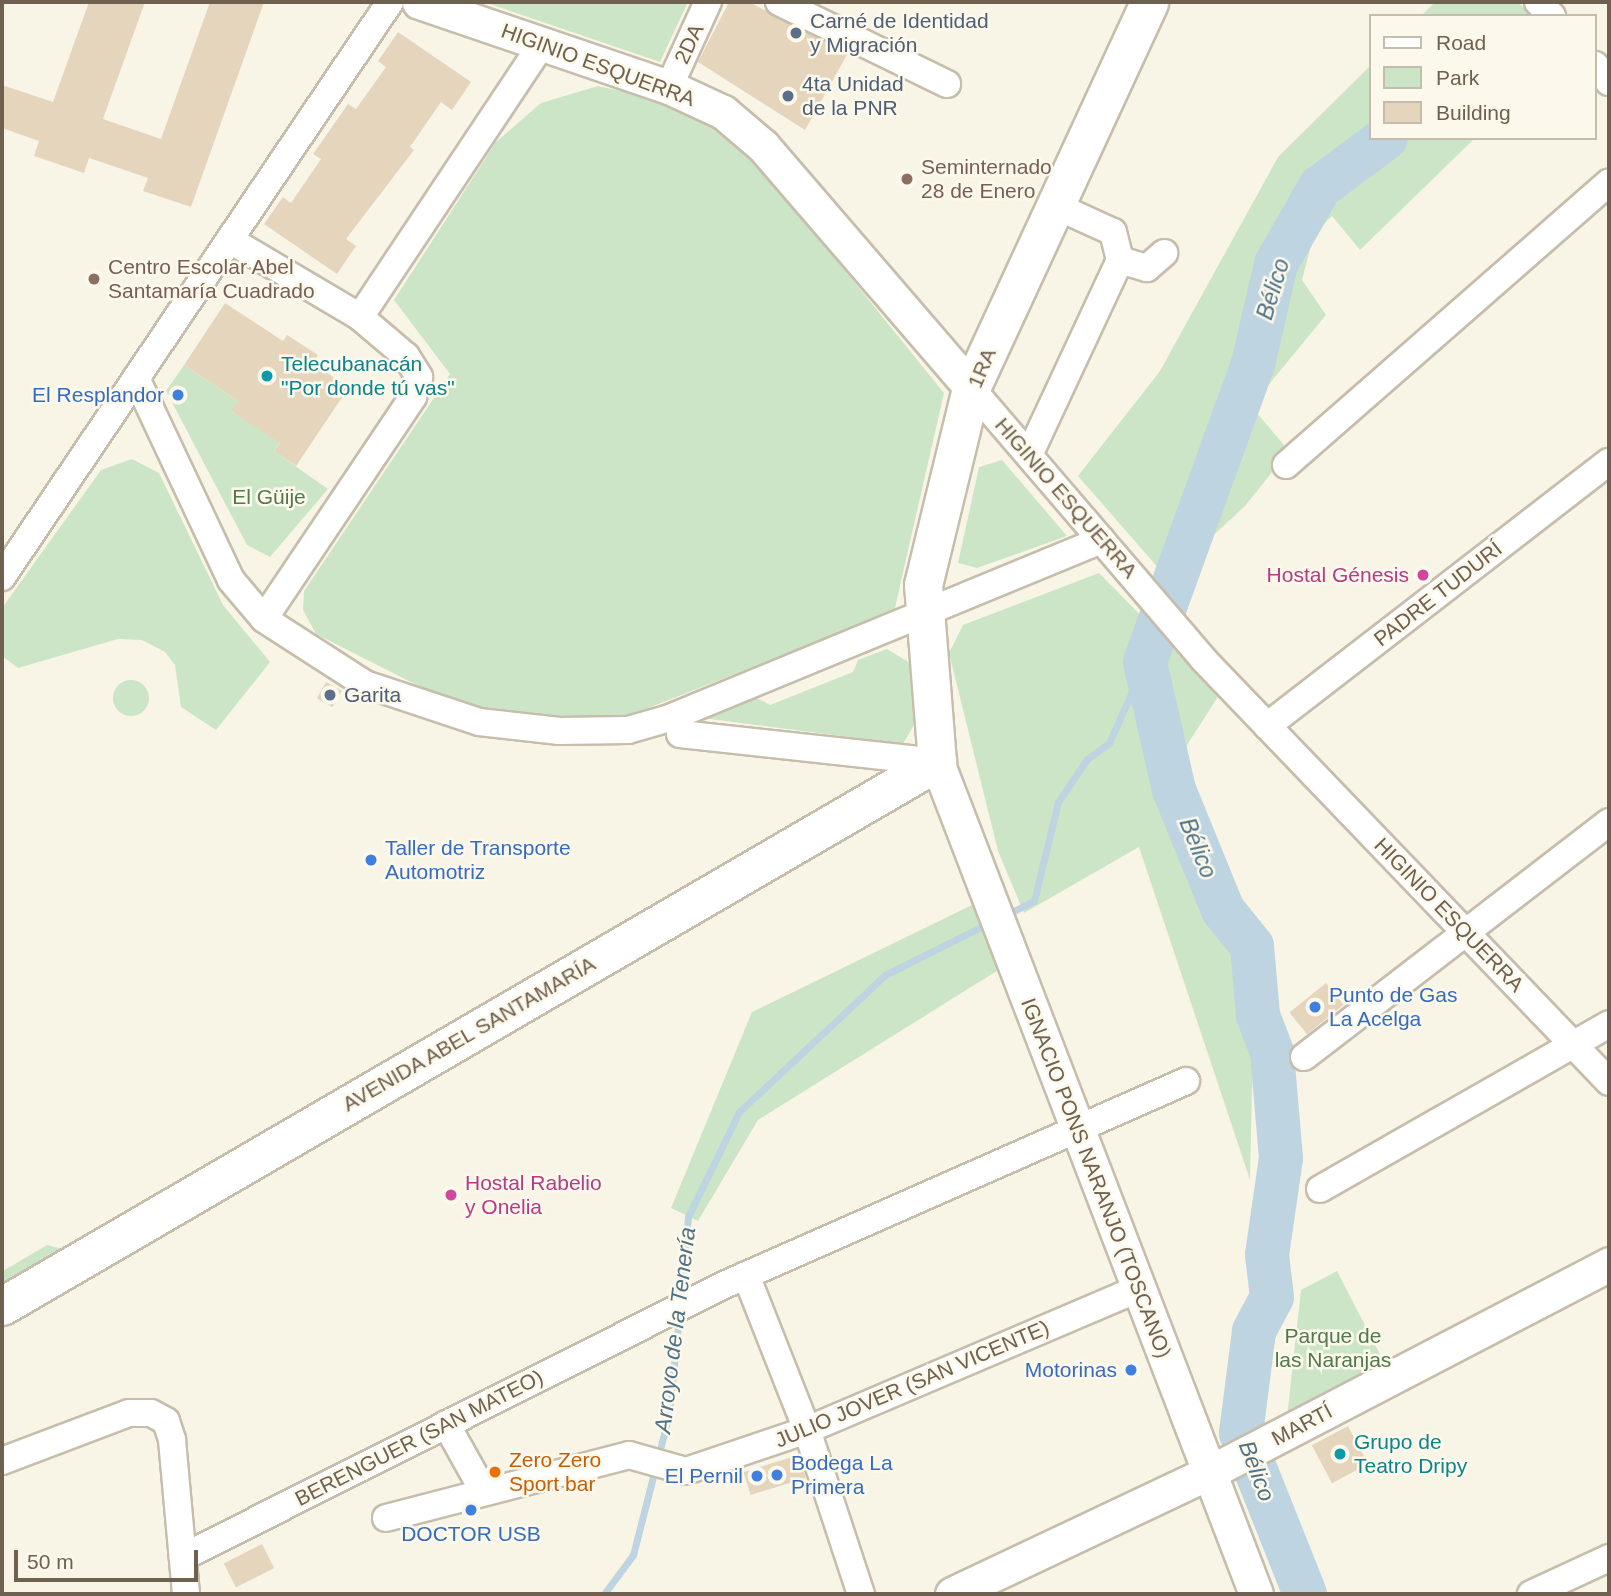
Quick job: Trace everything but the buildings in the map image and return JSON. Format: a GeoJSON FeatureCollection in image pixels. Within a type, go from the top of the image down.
{"type":"FeatureCollection","features":[{"type":"Feature","properties":{"kind":"main road","name":"1RA"},"geometry":{"type":"LineString","coordinates":[[937,762],[923,585],[971,388],[1149,2]]}},
{"type":"Feature","properties":{"kind":"main road","name":"AVENIDA ABEL SANTAMARÍA"},"geometry":{"type":"LineString","coordinates":[[2,1306],[937,762]]}},
{"type":"Feature","properties":{"kind":"street"},"geometry":{"type":"LineString","coordinates":[[2,577],[390,2]]}},
{"type":"Feature","properties":{"kind":"street","name":"HIGINIO ESQUERRA"},"geometry":{"type":"LineString","coordinates":[[419,2],[669,86],[723,112],[763,146],[1203,659],[1609,1082]]}},
{"type":"Feature","properties":{"kind":"street","name":"2DA"},"geometry":{"type":"LineString","coordinates":[[669,86],[708,2]]}},
{"type":"Feature","properties":{"kind":"street"},"geometry":{"type":"LineString","coordinates":[[779,2],[947,84]]}},
{"type":"Feature","properties":{"kind":"street"},"geometry":{"type":"LineString","coordinates":[[360,317],[542,44]]}},
{"type":"Feature","properties":{"kind":"street"},"geometry":{"type":"LineString","coordinates":[[1597,67],[1609,82]]}},
{"type":"Feature","properties":{"kind":"street"},"geometry":{"type":"LineString","coordinates":[[1286,465],[1609,182]]}},
{"type":"Feature","properties":{"kind":"street"},"geometry":{"type":"LineString","coordinates":[[1029,455],[1120,260],[1113,232],[1056,206]]}},
{"type":"Feature","properties":{"kind":"street"},"geometry":{"type":"LineString","coordinates":[[230,240],[360,317],[406,356],[419,377],[413,397],[264,619]]}},
{"type":"Feature","properties":{"kind":"street"},"geometry":{"type":"LineString","coordinates":[[1120,260],[1147,268],[1164,253]]}},
{"type":"Feature","properties":{"kind":"street"},"geometry":{"type":"LineString","coordinates":[[136,379],[231,580],[264,619],[365,684],[480,722],[559,731],[628,730],[667,719],[1102,540]]}},
{"type":"Feature","properties":{"kind":"street","name":"PADRE TUDURÍ"},"geometry":{"type":"LineString","coordinates":[[1267,726],[1609,463]]}},
{"type":"Feature","properties":{"kind":"street"},"geometry":{"type":"LineString","coordinates":[[680,734],[937,762]]}},
{"type":"Feature","properties":{"kind":"street","name":"IGNACIO PONS NARANJO (TOSCANO)"},"geometry":{"type":"LineString","coordinates":[[937,762],[1010,947],[1136,1290],[1218,1468],[1256,1594]]}},
{"type":"Feature","properties":{"kind":"street"},"geometry":{"type":"LineString","coordinates":[[1304,1057],[1609,822]]}},
{"type":"Feature","properties":{"kind":"street"},"geometry":{"type":"LineString","coordinates":[[1320,1189],[1609,1024]]}},
{"type":"Feature","properties":{"kind":"street"},"geometry":{"type":"LineString","coordinates":[[861,1594],[807,1430],[735,1280],[1186,1081]]}},
{"type":"Feature","properties":{"kind":"street","name":"MARTÍ"},"geometry":{"type":"LineString","coordinates":[[952,1594],[1218,1468],[1609,1264]]}},
{"type":"Feature","properties":{"kind":"street","name":"BERENGUER (SAN MATEO)"},"geometry":{"type":"LineString","coordinates":[[183,1557],[735,1280]]}},
{"type":"Feature","properties":{"kind":"street","name":"JULIO JOVER (SAN VICENTE)"},"geometry":{"type":"LineString","coordinates":[[484,1492],[629,1455],[686,1471],[807,1430],[1136,1290]]}},
{"type":"Feature","properties":{"kind":"street"},"geometry":{"type":"LineString","coordinates":[[2,1461],[129,1413],[158,1417],[173,1440],[186,1594]]}},
{"type":"Feature","properties":{"kind":"street"},"geometry":{"type":"LineString","coordinates":[[386,1518],[484,1492],[446,1424]]}},
{"type":"Feature","properties":{"kind":"street"},"geometry":{"type":"LineString","coordinates":[[1531,1594],[1609,1558]]}},
{"type":"Feature","properties":{"kind":"green space"},"geometry":{"type":"Polygon","coordinates":[[[484,2],[688,2],[660,62],[484,2]]]}},
{"type":"Feature","properties":{"kind":"green space"},"geometry":{"type":"Polygon","coordinates":[[[1435,2],[1518,2],[1530,14],[1423,14],[1435,2]]]}},
{"type":"Feature","properties":{"kind":"green space"},"geometry":{"type":"Polygon","coordinates":[[[1370,66],[1370,140],[1473,140],[1360,250],[1332,216],[1314,234],[1302,280],[1326,315],[1251,406],[1289,451],[1245,506],[1167,578],[1078,476],[1160,371],[1278,157],[1370,66]]]}},
{"type":"Feature","properties":{"kind":"green space"},"geometry":{"type":"Polygon","coordinates":[[[598,86],[654,98],[714,129],[767,174],[944,393],[894,612],[620,719],[468,711],[316,634],[303,610],[304,591],[450,374],[394,300],[496,142],[541,103],[598,86]]]}},
{"type":"Feature","properties":{"kind":"green space","name":"El Güije"},"geometry":{"type":"Polygon","coordinates":[[[184,365],[238,401],[232,412],[283,438],[274,451],[328,489],[270,557],[247,545],[166,391],[184,365]]]}},
{"type":"Feature","properties":{"kind":"green space"},"geometry":{"type":"Polygon","coordinates":[[[132,459],[159,473],[223,605],[270,662],[216,730],[181,707],[175,665],[165,652],[142,640],[118,639],[18,668],[2,656],[2,608],[101,470],[132,459]]]}},
{"type":"Feature","properties":{"kind":"green space"},"geometry":{"type":"Polygon","coordinates":[[[1002,460],[1067,536],[977,568],[958,563],[979,467],[1002,460]]]}},
{"type":"Feature","properties":{"kind":"green space"},"geometry":{"type":"Polygon","coordinates":[[[1099,573],[1219,695],[1180,756],[1177,817],[1217,915],[1233,933],[1250,983],[1243,1008],[1253,1047],[1250,1180],[1139,847],[1024,913],[998,851],[949,653],[963,625],[1099,573]]]}},
{"type":"Feature","properties":{"kind":"green space"},"geometry":{"type":"Polygon","coordinates":[[[887,649],[912,664],[918,718],[903,744],[703,718],[757,698],[770,705],[853,672],[858,660],[887,649]]]}},
{"type":"Feature","properties":{"kind":"green space"},"geometry":{"type":"Polygon","coordinates":[[[131,680],[144,685],[149,698],[144,711],[131,716],[118,711],[113,698],[118,685],[131,680]]]}},
{"type":"Feature","properties":{"kind":"green space"},"geometry":{"type":"Polygon","coordinates":[[[972,905],[1000,969],[758,1120],[698,1221],[671,1208],[752,1012],[972,905]]]}},
{"type":"Feature","properties":{"kind":"green space"},"geometry":{"type":"Polygon","coordinates":[[[47,1245],[67,1250],[2,1287],[3,1271],[47,1245]]]}},
{"type":"Feature","properties":{"kind":"green space","name":"Parque de las Naranjas"},"geometry":{"type":"Polygon","coordinates":[[[1337,1271],[1386,1366],[1287,1417],[1301,1290],[1337,1271]]]}},
{"type":"Feature","properties":{"kind":"waterway","name":"Bélico"},"geometry":{"type":"LineString","coordinates":[[1305,1594],[1241,1433],[1254,1331],[1272,1297],[1267,1255],[1281,1158],[1272,1052],[1258,1015],[1252,946],[1223,910],[1174,790],[1145,662],[1253,364],[1276,264],[1320,187],[1383,140]]}},
{"type":"Feature","properties":{"kind":"waterway","name":"Arroyo de la Tenería"},"geometry":{"type":"LineString","coordinates":[[1006,915],[1034,901],[1058,802],[1087,759],[1109,743],[1145,662]]}},
{"type":"Feature","properties":{"kind":"waterway","name":"Arroyo de la Tenería"},"geometry":{"type":"LineString","coordinates":[[680,1300],[688,1217],[739,1112],[885,975],[989,923]]}},
{"type":"Feature","properties":{"kind":"waterway","name":"Arroyo de la Tenería"},"geometry":{"type":"LineString","coordinates":[[604,1594],[633,1555],[669,1414],[679,1316]]}},
{"type":"Feature","properties":{"kind":"place","name":"Carné de Identidad y Migración"},"geometry":{"type":"Point","coordinates":[796,33]}},
{"type":"Feature","properties":{"kind":"place","name":"4ta Unidad de la PNR"},"geometry":{"type":"Point","coordinates":[788,96]}},
{"type":"Feature","properties":{"kind":"place","name":"Seminternado 28 de Enero"},"geometry":{"type":"Point","coordinates":[907,179]}},
{"type":"Feature","properties":{"kind":"place","name":"Centro Escolar Abel Santamaría Cuadrado"},"geometry":{"type":"Point","coordinates":[94,279]}},
{"type":"Feature","properties":{"kind":"place","name":"Telecubanacán \"Por donde tú vas\""},"geometry":{"type":"Point","coordinates":[267,376]}},
{"type":"Feature","properties":{"kind":"place","name":"El Resplandor"},"geometry":{"type":"Point","coordinates":[178,395]}},
{"type":"Feature","properties":{"kind":"place","name":"Hostal Génesis"},"geometry":{"type":"Point","coordinates":[1423,575]}},
{"type":"Feature","properties":{"kind":"place","name":"Garita"},"geometry":{"type":"Point","coordinates":[330,695]}},
{"type":"Feature","properties":{"kind":"place","name":"Taller de Transporte Automotriz"},"geometry":{"type":"Point","coordinates":[371,860]}},
{"type":"Feature","properties":{"kind":"place","name":"Punto de Gas La Acelga"},"geometry":{"type":"Point","coordinates":[1315,1007]}},
{"type":"Feature","properties":{"kind":"place","name":"Hostal Rabelio y Onelia"},"geometry":{"type":"Point","coordinates":[451,1195]}},
{"type":"Feature","properties":{"kind":"place","name":"Motorinas"},"geometry":{"type":"Point","coordinates":[1131,1370]}},
{"type":"Feature","properties":{"kind":"place","name":"Grupo de Teatro Dripy"},"geometry":{"type":"Point","coordinates":[1340,1454]}},
{"type":"Feature","properties":{"kind":"place","name":"Zero Zero Sport bar"},"geometry":{"type":"Point","coordinates":[495,1472]}},
{"type":"Feature","properties":{"kind":"place","name":"Bodega La Primera"},"geometry":{"type":"Point","coordinates":[777,1475]}},
{"type":"Feature","properties":{"kind":"place","name":"El Pernil"},"geometry":{"type":"Point","coordinates":[757,1476]}},
{"type":"Feature","properties":{"kind":"place","name":"DOCTOR USB"},"geometry":{"type":"Point","coordinates":[471,1510]}}]}
